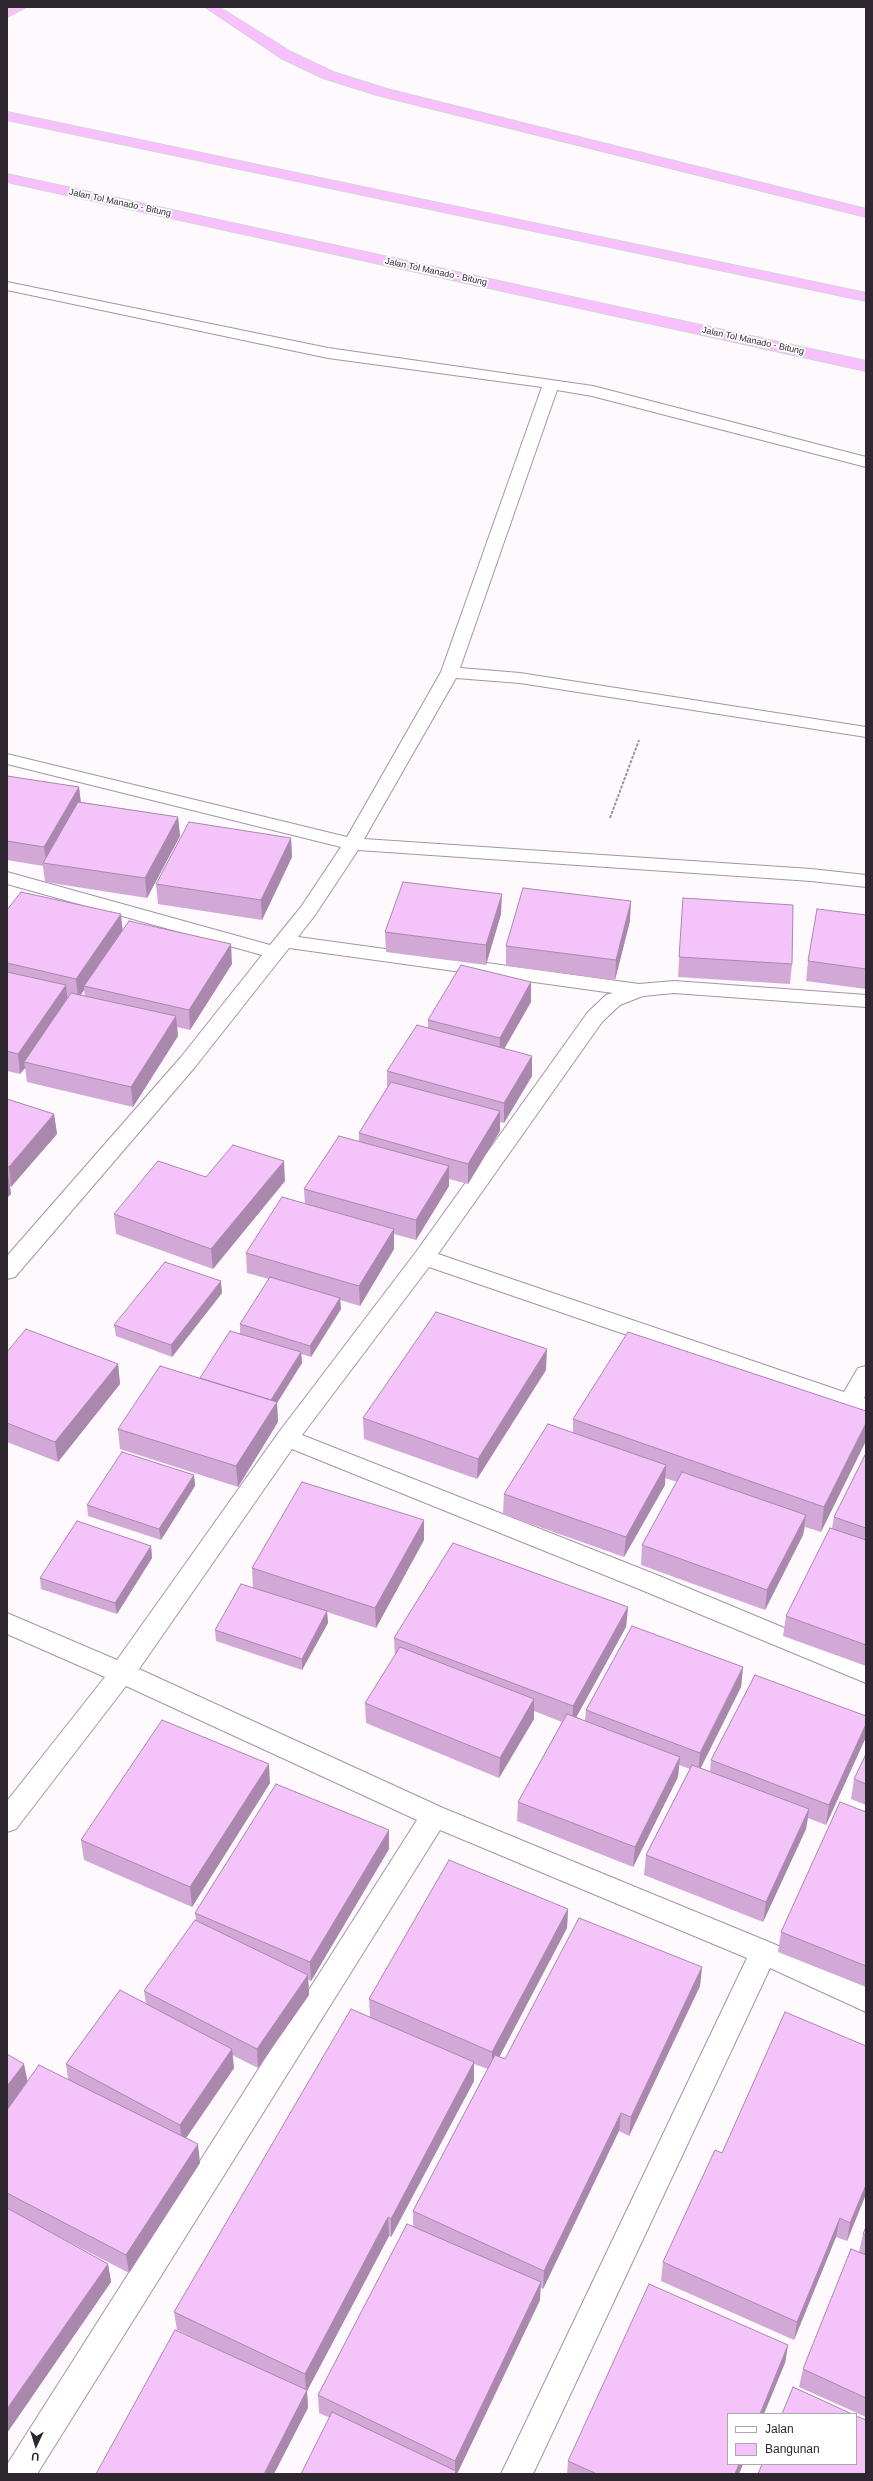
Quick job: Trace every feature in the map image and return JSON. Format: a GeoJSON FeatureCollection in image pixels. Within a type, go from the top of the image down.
{"type":"FeatureCollection","features":[{"type":"Feature","properties":{"kind":"highway"},"geometry":{"type":"LineString","coordinates":[[7,13],[20,7]]}},
{"type":"Feature","properties":{"kind":"highway"},"geometry":{"type":"LineString","coordinates":[[211,7],[286,55],[342,80],[382,92],[866,213]]}},
{"type":"Feature","properties":{"kind":"highway"},"geometry":{"type":"LineString","coordinates":[[7,116],[866,297]]}},
{"type":"Feature","properties":{"kind":"highway","name":"Jalan Tol Manado - Bitung"},"geometry":{"type":"LineString","coordinates":[[7,178],[866,366]]}},
{"type":"Feature","properties":{"kind":"street"},"geometry":{"type":"LineString","coordinates":[[7,286],[328,353],[593,391],[866,462]]}},
{"type":"Feature","properties":{"kind":"street"},"geometry":{"type":"LineString","coordinates":[[7,1271],[39,1236],[188,1062],[281,947],[308,911],[352,844],[450,672],[551,384]]}},
{"type":"Feature","properties":{"kind":"street"},"geometry":{"type":"LineString","coordinates":[[450,672],[520,678],[866,732]]}},
{"type":"Feature","properties":{"kind":"street"},"geometry":{"type":"LineString","coordinates":[[7,759],[352,844],[811,875],[866,881]]}},
{"type":"Feature","properties":{"kind":"street"},"geometry":{"type":"LineString","coordinates":[[7,878],[281,947],[640,990],[674,987],[717,989],[866,1001]]}},
{"type":"Feature","properties":{"kind":"street"},"geometry":{"type":"LineString","coordinates":[[7,1821],[122,1673],[288,1438],[424,1257],[595,1017],[612,1000],[640,990]]}},
{"type":"Feature","properties":{"kind":"street"},"geometry":{"type":"LineString","coordinates":[[424,1257],[858,1405],[866,1374]]}},
{"type":"Feature","properties":{"kind":"street"},"geometry":{"type":"LineString","coordinates":[[288,1438],[648,1582],[866,1673]]}},
{"type":"Feature","properties":{"kind":"street"},"geometry":{"type":"LineString","coordinates":[[7,1623],[122,1673],[434,1816],[764,1952],[866,2000]]}},
{"type":"Feature","properties":{"kind":"street"},"geometry":{"type":"LineString","coordinates":[[19,2474],[434,1816]]}},
{"type":"Feature","properties":{"kind":"street"},"geometry":{"type":"LineString","coordinates":[[516,2474],[764,1952]]}},
{"type":"Feature","properties":{"kind":"path"},"geometry":{"type":"LineString","coordinates":[[594,861],[654,698]]}},
{"type":"Feature","properties":{"kind":"building"},"geometry":{"type":"Polygon","coordinates":[[[7,776],[79,787],[44,847],[7,841],[7,776]]]}},
{"type":"Feature","properties":{"kind":"building"},"geometry":{"type":"Polygon","coordinates":[[[78,802],[178,817],[145,878],[43,863],[78,802]]]}},
{"type":"Feature","properties":{"kind":"building"},"geometry":{"type":"Polygon","coordinates":[[[189,822],[291,838],[261,900],[156,884],[189,822]]]}},
{"type":"Feature","properties":{"kind":"building"},"geometry":{"type":"Polygon","coordinates":[[[403,882],[502,894],[486,945],[385,932],[403,882]]]}},
{"type":"Feature","properties":{"kind":"building"},"geometry":{"type":"Polygon","coordinates":[[[523,888],[631,901],[616,960],[506,946],[523,888]]]}},
{"type":"Feature","properties":{"kind":"building"},"geometry":{"type":"Polygon","coordinates":[[[21,892],[121,914],[76,979],[7,963],[7,910],[21,892]]]}},
{"type":"Feature","properties":{"kind":"building"},"geometry":{"type":"Polygon","coordinates":[[[683,898],[793,905],[792,964],[679,957],[683,898]]]}},
{"type":"Feature","properties":{"kind":"building"},"geometry":{"type":"Polygon","coordinates":[[[817,909],[866,915],[866,969],[808,961],[817,909]]]}},
{"type":"Feature","properties":{"kind":"building"},"geometry":{"type":"Polygon","coordinates":[[[129,921],[231,944],[189,1010],[84,986],[129,921]]]}},
{"type":"Feature","properties":{"kind":"building"},"geometry":{"type":"Polygon","coordinates":[[[461,965],[531,982],[500,1038],[428,1020],[461,965]]]}},
{"type":"Feature","properties":{"kind":"building"},"geometry":{"type":"Polygon","coordinates":[[[7,972],[66,985],[18,1054],[7,1051],[7,972]]]}},
{"type":"Feature","properties":{"kind":"building"},"geometry":{"type":"Polygon","coordinates":[[[71,993],[176,1016],[131,1087],[24,1062],[71,993]]]}},
{"type":"Feature","properties":{"kind":"building"},"geometry":{"type":"Polygon","coordinates":[[[417,1025],[532,1056],[504,1103],[387,1071],[417,1025]]]}},
{"type":"Feature","properties":{"kind":"building"},"geometry":{"type":"Polygon","coordinates":[[[391,1082],[500,1111],[468,1164],[359,1133],[391,1082]]]}},
{"type":"Feature","properties":{"kind":"building"},"geometry":{"type":"Polygon","coordinates":[[[7,1099],[54,1114],[9,1167],[7,1166],[7,1099]]]}},
{"type":"Feature","properties":{"kind":"building"},"geometry":{"type":"Polygon","coordinates":[[[339,1136],[449,1166],[416,1220],[304,1189],[339,1136]]]}},
{"type":"Feature","properties":{"kind":"building"},"geometry":{"type":"Polygon","coordinates":[[[233,1145],[284,1161],[211,1249],[114,1214],[158,1161],[206,1177],[233,1145]]]}},
{"type":"Feature","properties":{"kind":"building"},"geometry":{"type":"Polygon","coordinates":[[[282,1197],[394,1229],[359,1286],[246,1253],[282,1197]]]}},
{"type":"Feature","properties":{"kind":"building"},"geometry":{"type":"Polygon","coordinates":[[[165,1262],[221,1281],[171,1345],[114,1325],[165,1262]]]}},
{"type":"Feature","properties":{"kind":"building"},"geometry":{"type":"Polygon","coordinates":[[[270,1277],[340,1298],[310,1346],[240,1324],[270,1277]]]}},
{"type":"Feature","properties":{"kind":"building"},"geometry":{"type":"Polygon","coordinates":[[[436,1312],[547,1349],[478,1459],[363,1418],[436,1312]]]}},
{"type":"Feature","properties":{"kind":"building"},"geometry":{"type":"Polygon","coordinates":[[[26,1329],[118,1364],[55,1442],[7,1423],[7,1352],[26,1329]]]}},
{"type":"Feature","properties":{"kind":"building"},"geometry":{"type":"Polygon","coordinates":[[[230,1331],[301,1352],[271,1400],[200,1378],[230,1331]]]}},
{"type":"Feature","properties":{"kind":"building"},"geometry":{"type":"Polygon","coordinates":[[[628,1332],[866,1411],[866,1423],[824,1507],[573,1419],[628,1332]]]}},
{"type":"Feature","properties":{"kind":"building"},"geometry":{"type":"Polygon","coordinates":[[[160,1366],[277,1402],[236,1466],[118,1429],[160,1366]]]}},
{"type":"Feature","properties":{"kind":"building"},"geometry":{"type":"Polygon","coordinates":[[[548,1424],[666,1465],[626,1537],[504,1494],[548,1424]]]}},
{"type":"Feature","properties":{"kind":"building"},"geometry":{"type":"Polygon","coordinates":[[[122,1452],[194,1475],[159,1529],[87,1505],[122,1452]]]}},
{"type":"Feature","properties":{"kind":"building"},"geometry":{"type":"Polygon","coordinates":[[[866,1453],[866,1528],[834,1517],[866,1453]]]}},
{"type":"Feature","properties":{"kind":"building"},"geometry":{"type":"Polygon","coordinates":[[[682,1472],[806,1515],[767,1590],[642,1545],[682,1472]]]}},
{"type":"Feature","properties":{"kind":"building"},"geometry":{"type":"Polygon","coordinates":[[[302,1482],[424,1520],[375,1608],[252,1568],[302,1482]]]}},
{"type":"Feature","properties":{"kind":"building"},"geometry":{"type":"Polygon","coordinates":[[[77,1521],[151,1546],[115,1603],[40,1578],[77,1521]]]}},
{"type":"Feature","properties":{"kind":"building"},"geometry":{"type":"Polygon","coordinates":[[[830,1528],[866,1540],[866,1645],[786,1616],[830,1528]]]}},
{"type":"Feature","properties":{"kind":"building"},"geometry":{"type":"Polygon","coordinates":[[[453,1543],[628,1607],[573,1706],[394,1638],[453,1543]]]}},
{"type":"Feature","properties":{"kind":"building"},"geometry":{"type":"Polygon","coordinates":[[[241,1584],[327,1611],[302,1659],[215,1630],[241,1584]]]}},
{"type":"Feature","properties":{"kind":"building"},"geometry":{"type":"Polygon","coordinates":[[[632,1626],[743,1667],[700,1753],[586,1710],[632,1626]]]}},
{"type":"Feature","properties":{"kind":"building"},"geometry":{"type":"Polygon","coordinates":[[[400,1647],[534,1699],[500,1758],[365,1703],[400,1647]]]}},
{"type":"Feature","properties":{"kind":"building"},"geometry":{"type":"Polygon","coordinates":[[[755,1675],[866,1716],[866,1724],[829,1805],[711,1760],[755,1675]]]}},
{"type":"Feature","properties":{"kind":"building"},"geometry":{"type":"Polygon","coordinates":[[[567,1714],[680,1757],[635,1847],[518,1802],[567,1714]]]}},
{"type":"Feature","properties":{"kind":"building"},"geometry":{"type":"Polygon","coordinates":[[[162,1720],[269,1764],[190,1887],[81,1840],[162,1720]]]}},
{"type":"Feature","properties":{"kind":"building"},"geometry":{"type":"Polygon","coordinates":[[[866,1754],[866,1784],[854,1779],[866,1754]]]}},
{"type":"Feature","properties":{"kind":"building"},"geometry":{"type":"Polygon","coordinates":[[[692,1765],[809,1809],[766,1902],[646,1855],[692,1765]]]}},
{"type":"Feature","properties":{"kind":"building"},"geometry":{"type":"Polygon","coordinates":[[[276,1784],[389,1830],[310,1962],[195,1913],[276,1784]]]}},
{"type":"Feature","properties":{"kind":"building"},"geometry":{"type":"Polygon","coordinates":[[[840,1802],[866,1812],[866,1966],[781,1932],[840,1802]]]}},
{"type":"Feature","properties":{"kind":"building"},"geometry":{"type":"Polygon","coordinates":[[[449,1860],[568,1909],[492,2052],[369,1999],[449,1860]]]}},
{"type":"Feature","properties":{"kind":"building"},"geometry":{"type":"Polygon","coordinates":[[[579,1918],[702,1967],[631,2117],[621,2113],[544,2271],[413,2211],[495,2055],[505,2059],[579,1918]]]}},
{"type":"Feature","properties":{"kind":"building"},"geometry":{"type":"Polygon","coordinates":[[[195,1920],[308,1975],[257,2049],[144,1991],[195,1920]]]}},
{"type":"Feature","properties":{"kind":"building"},"geometry":{"type":"Polygon","coordinates":[[[120,1990],[232,2049],[180,2125],[66,2064],[120,1990]]]}},
{"type":"Feature","properties":{"kind":"building"},"geometry":{"type":"Polygon","coordinates":[[[351,2009],[474,2062],[391,2219],[388,2217],[305,2374],[174,2312],[351,2009]]]}},
{"type":"Feature","properties":{"kind":"building"},"geometry":{"type":"Polygon","coordinates":[[[785,2012],[866,2046],[866,2185],[850,2223],[840,2218],[797,2322],[663,2262],[715,2150],[722,2153],[785,2012]]]}},
{"type":"Feature","properties":{"kind":"building"},"geometry":{"type":"Polygon","coordinates":[[[7,2054],[24,2064],[7,2086],[7,2054]]]}},
{"type":"Feature","properties":{"kind":"building"},"geometry":{"type":"Polygon","coordinates":[[[39,2065],[198,2144],[126,2255],[7,2193],[7,2110],[39,2065]]]}},
{"type":"Feature","properties":{"kind":"building"},"geometry":{"type":"Polygon","coordinates":[[[7,2208],[108,2264],[7,2409],[7,2208]]]}},
{"type":"Feature","properties":{"kind":"building"},"geometry":{"type":"Polygon","coordinates":[[[407,2224],[541,2282],[455,2461],[318,2395],[407,2224]]]}},
{"type":"Feature","properties":{"kind":"building"},"geometry":{"type":"Polygon","coordinates":[[[866,2227],[866,2235],[863,2234],[866,2227]]]}},
{"type":"Feature","properties":{"kind":"building"},"geometry":{"type":"Polygon","coordinates":[[[851,2249],[866,2255],[866,2398],[803,2369],[851,2249]]]}},
{"type":"Feature","properties":{"kind":"building"},"geometry":{"type":"Polygon","coordinates":[[[649,2284],[788,2345],[760,2413],[727,2413],[727,2465],[739,2465],[735,2474],[597,2474],[568,2461],[649,2284]]]}},
{"type":"Feature","properties":{"kind":"building"},"geometry":{"type":"Polygon","coordinates":[[[175,2330],[307,2390],[264,2474],[96,2474],[175,2330]]]}},
{"type":"Feature","properties":{"kind":"building"},"geometry":{"type":"Polygon","coordinates":[[[793,2387],[850,2413],[782,2413],[793,2387]]]}},
{"type":"Feature","properties":{"kind":"building"},"geometry":{"type":"Polygon","coordinates":[[[332,2412],[456,2471],[455,2474],[301,2474],[332,2412]]]}},
{"type":"Feature","properties":{"kind":"building"},"geometry":{"type":"Polygon","coordinates":[[[857,2416],[866,2420],[866,2474],[758,2474],[762,2465],[857,2465],[857,2416]]]}}]}
